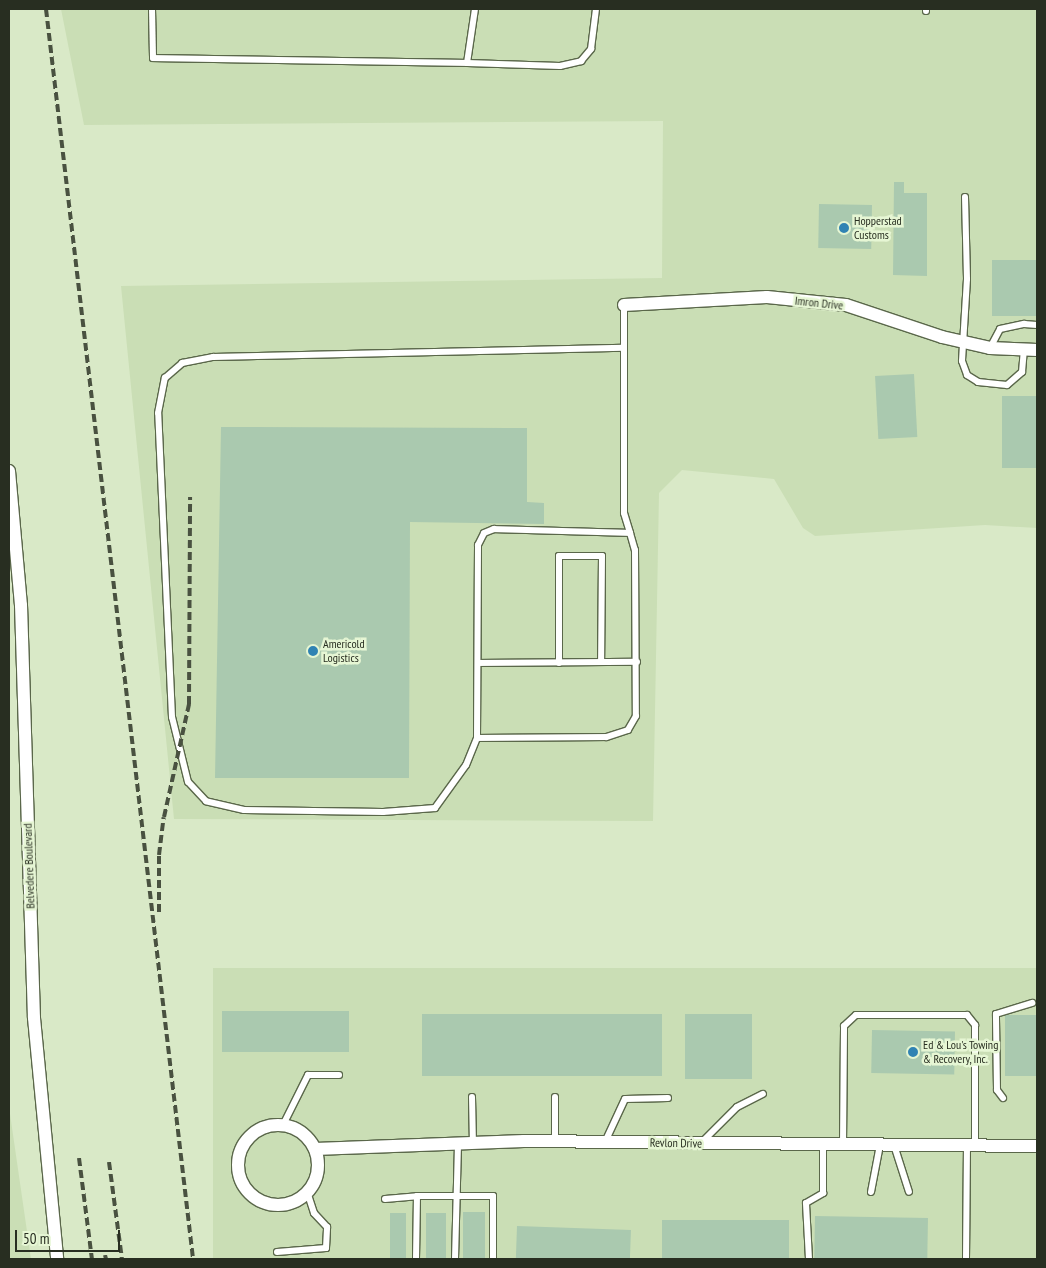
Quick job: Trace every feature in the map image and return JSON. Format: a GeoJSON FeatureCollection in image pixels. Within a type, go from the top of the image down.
{"type":"FeatureCollection","features":[{"type":"Feature","properties":{"kind":"street","name":"Imron Drive"},"geometry":{"type":"LineString","coordinates":[[624,305],[767,297],[846,305],[962,342],[990,348],[1037,350]]}},
{"type":"Feature","properties":{"kind":"street","name":"Belvedere Boulevard"},"geometry":{"type":"LineString","coordinates":[[9,472],[21,605],[34,1026],[57,1259]]}},
{"type":"Feature","properties":{"kind":"street"},"geometry":{"type":"LineString","coordinates":[[283,1125],[296,1129],[314,1149],[317,1172],[307,1192],[287,1204],[270,1204],[254,1197],[240,1178],[238,1167],[244,1144],[260,1129],[283,1125]]}},
{"type":"Feature","properties":{"kind":"street","name":"Revlon Drive"},"geometry":{"type":"LineString","coordinates":[[314,1149],[555,1141],[1037,1146]]}},
{"type":"Feature","properties":{"kind":"lane"},"geometry":{"type":"LineString","coordinates":[[152,9],[153,58],[560,66],[580,61],[591,50],[596,9]]}},
{"type":"Feature","properties":{"kind":"lane"},"geometry":{"type":"LineString","coordinates":[[467,63],[475,9]]}},
{"type":"Feature","properties":{"kind":"lane"},"geometry":{"type":"LineString","coordinates":[[965,197],[968,279],[962,361],[968,376],[978,382],[1007,385],[1017,380],[1022,372],[1024,350]]}},
{"type":"Feature","properties":{"kind":"lane"},"geometry":{"type":"LineString","coordinates":[[477,738],[606,737],[628,730],[636,716],[635,550],[624,513],[624,305]]}},
{"type":"Feature","properties":{"kind":"lane"},"geometry":{"type":"LineString","coordinates":[[990,348],[1000,329],[1037,325]]}},
{"type":"Feature","properties":{"kind":"lane"},"geometry":{"type":"LineString","coordinates":[[624,348],[213,357],[182,363],[165,378],[158,414],[172,717],[188,782],[206,801],[244,810],[383,812],[435,808],[466,765],[477,738],[478,545],[484,533],[494,529],[630,533]]}},
{"type":"Feature","properties":{"kind":"lane"},"geometry":{"type":"LineString","coordinates":[[559,663],[559,556],[602,556],[601,662]]}},
{"type":"Feature","properties":{"kind":"lane"},"geometry":{"type":"LineString","coordinates":[[478,663],[637,662]]}},
{"type":"Feature","properties":{"kind":"lane"},"geometry":{"type":"LineString","coordinates":[[1003,1098],[997,1090],[996,1014],[1032,1003]]}},
{"type":"Feature","properties":{"kind":"lane"},"geometry":{"type":"LineString","coordinates":[[843,1144],[844,1026],[856,1015],[967,1015],[975,1025],[966,1259]]}},
{"type":"Feature","properties":{"kind":"lane"},"geometry":{"type":"LineString","coordinates":[[283,1125],[308,1075],[339,1075]]}},
{"type":"Feature","properties":{"kind":"lane"},"geometry":{"type":"LineString","coordinates":[[701,1143],[737,1107],[763,1094]]}},
{"type":"Feature","properties":{"kind":"lane"},"geometry":{"type":"LineString","coordinates":[[472,1097],[473,1143]]}},
{"type":"Feature","properties":{"kind":"lane"},"geometry":{"type":"LineString","coordinates":[[555,1097],[555,1141]]}},
{"type":"Feature","properties":{"kind":"lane"},"geometry":{"type":"LineString","coordinates":[[605,1142],[625,1099],[668,1098]]}},
{"type":"Feature","properties":{"kind":"lane"},"geometry":{"type":"LineString","coordinates":[[456,1259],[458,1144]]}},
{"type":"Feature","properties":{"kind":"lane"},"geometry":{"type":"LineString","coordinates":[[809,1259],[806,1203],[823,1193],[823,1144]]}},
{"type":"Feature","properties":{"kind":"lane"},"geometry":{"type":"LineString","coordinates":[[871,1192],[880,1144]]}},
{"type":"Feature","properties":{"kind":"lane"},"geometry":{"type":"LineString","coordinates":[[894,1145],[909,1192]]}},
{"type":"Feature","properties":{"kind":"lane"},"geometry":{"type":"LineString","coordinates":[[277,1252],[326,1248],[326,1228],[314,1213],[307,1192]]}},
{"type":"Feature","properties":{"kind":"lane"},"geometry":{"type":"LineString","coordinates":[[416,1259],[417,1196]]}},
{"type":"Feature","properties":{"kind":"lane"},"geometry":{"type":"LineString","coordinates":[[385,1199],[417,1196],[493,1196],[494,1259]]}},
{"type":"Feature","properties":{"kind":"shaded area"},"geometry":{"type":"Polygon","coordinates":[[[61,9],[1037,9],[1037,528],[985,525],[815,536],[803,528],[774,479],[682,470],[659,493],[653,821],[174,819],[121,286],[662,278],[663,121],[84,125],[61,9]]]}},
{"type":"Feature","properties":{"kind":"shaded area"},"geometry":{"type":"Polygon","coordinates":[[[213,968],[1037,968],[1037,1259],[213,1259],[213,968]]]}},
{"type":"Feature","properties":{"kind":"shaded area"},"geometry":{"type":"Polygon","coordinates":[[[9,1107],[31,1259],[9,1259],[9,1107]]]}},
{"type":"Feature","properties":{"kind":"building"},"geometry":{"type":"Polygon","coordinates":[[[894,182],[904,182],[904,193],[927,193],[927,276],[893,275],[894,182]]]}},
{"type":"Feature","properties":{"kind":"building"},"geometry":{"type":"Polygon","coordinates":[[[819,204],[872,205],[871,249],[818,248],[819,204]]]}},
{"type":"Feature","properties":{"kind":"building"},"geometry":{"type":"Polygon","coordinates":[[[992,260],[1037,260],[1037,316],[992,316],[992,260]]]}},
{"type":"Feature","properties":{"kind":"building"},"geometry":{"type":"Polygon","coordinates":[[[914,374],[917,437],[878,439],[875,376],[914,374]]]}},
{"type":"Feature","properties":{"kind":"building"},"geometry":{"type":"Polygon","coordinates":[[[1002,396],[1037,396],[1037,468],[1002,468],[1002,396]]]}},
{"type":"Feature","properties":{"kind":"building","name":"Americold Logistics"},"geometry":{"type":"Polygon","coordinates":[[[221,427],[527,428],[527,502],[544,503],[544,524],[410,522],[409,778],[215,778],[221,427]]]}},
{"type":"Feature","properties":{"kind":"building"},"geometry":{"type":"Polygon","coordinates":[[[222,1011],[349,1011],[349,1052],[222,1052],[222,1011]]]}},
{"type":"Feature","properties":{"kind":"building"},"geometry":{"type":"Polygon","coordinates":[[[422,1014],[662,1014],[662,1076],[422,1076],[422,1014]]]}},
{"type":"Feature","properties":{"kind":"building"},"geometry":{"type":"Polygon","coordinates":[[[685,1014],[752,1014],[752,1079],[685,1079],[685,1014]]]}},
{"type":"Feature","properties":{"kind":"building"},"geometry":{"type":"Polygon","coordinates":[[[1005,1015],[1037,1015],[1037,1076],[1005,1076],[1005,1015]]]}},
{"type":"Feature","properties":{"kind":"building","name":"Ed & Lou's Towing & Recovery, Inc."},"geometry":{"type":"Polygon","coordinates":[[[872,1030],[955,1031],[954,1074],[871,1073],[872,1030]]]}},
{"type":"Feature","properties":{"kind":"building"},"geometry":{"type":"Polygon","coordinates":[[[463,1212],[485,1212],[485,1259],[463,1259],[463,1212]]]}},
{"type":"Feature","properties":{"kind":"building"},"geometry":{"type":"Polygon","coordinates":[[[390,1213],[406,1213],[406,1259],[390,1259],[390,1213]]]}},
{"type":"Feature","properties":{"kind":"building"},"geometry":{"type":"Polygon","coordinates":[[[426,1213],[446,1213],[446,1259],[426,1259],[426,1213]]]}},
{"type":"Feature","properties":{"kind":"building"},"geometry":{"type":"Polygon","coordinates":[[[815,1216],[928,1218],[927,1259],[814,1259],[815,1216]]]}},
{"type":"Feature","properties":{"kind":"building"},"geometry":{"type":"Polygon","coordinates":[[[662,1220],[789,1220],[789,1259],[662,1259],[662,1220]]]}},
{"type":"Feature","properties":{"kind":"building"},"geometry":{"type":"Polygon","coordinates":[[[517,1226],[631,1230],[630,1259],[516,1259],[517,1226]]]}},
{"type":"Feature","properties":{"kind":"railway"},"geometry":{"type":"LineString","coordinates":[[46,9],[193,1259]]}},
{"type":"Feature","properties":{"kind":"railway"},"geometry":{"type":"LineString","coordinates":[[159,912],[159,855],[164,817],[189,704],[190,497]]}},
{"type":"Feature","properties":{"kind":"railway"},"geometry":{"type":"LineString","coordinates":[[79,1158],[92,1259]]}},
{"type":"Feature","properties":{"kind":"railway"},"geometry":{"type":"LineString","coordinates":[[109,1162],[122,1259]]}},
{"type":"Feature","properties":{"kind":"railway"},"geometry":{"type":"LineString","coordinates":[[105,1255],[106,1259]]}},
{"type":"Feature","properties":{"kind":"place","name":"Hopperstad Customs"},"geometry":{"type":"Point","coordinates":[844,228]}},
{"type":"Feature","properties":{"kind":"place","name":"Americold Logistics"},"geometry":{"type":"Point","coordinates":[313,651]}},
{"type":"Feature","properties":{"kind":"place","name":"Ed & Lou's Towing & Recovery, Inc."},"geometry":{"type":"Point","coordinates":[913,1052]}}]}
